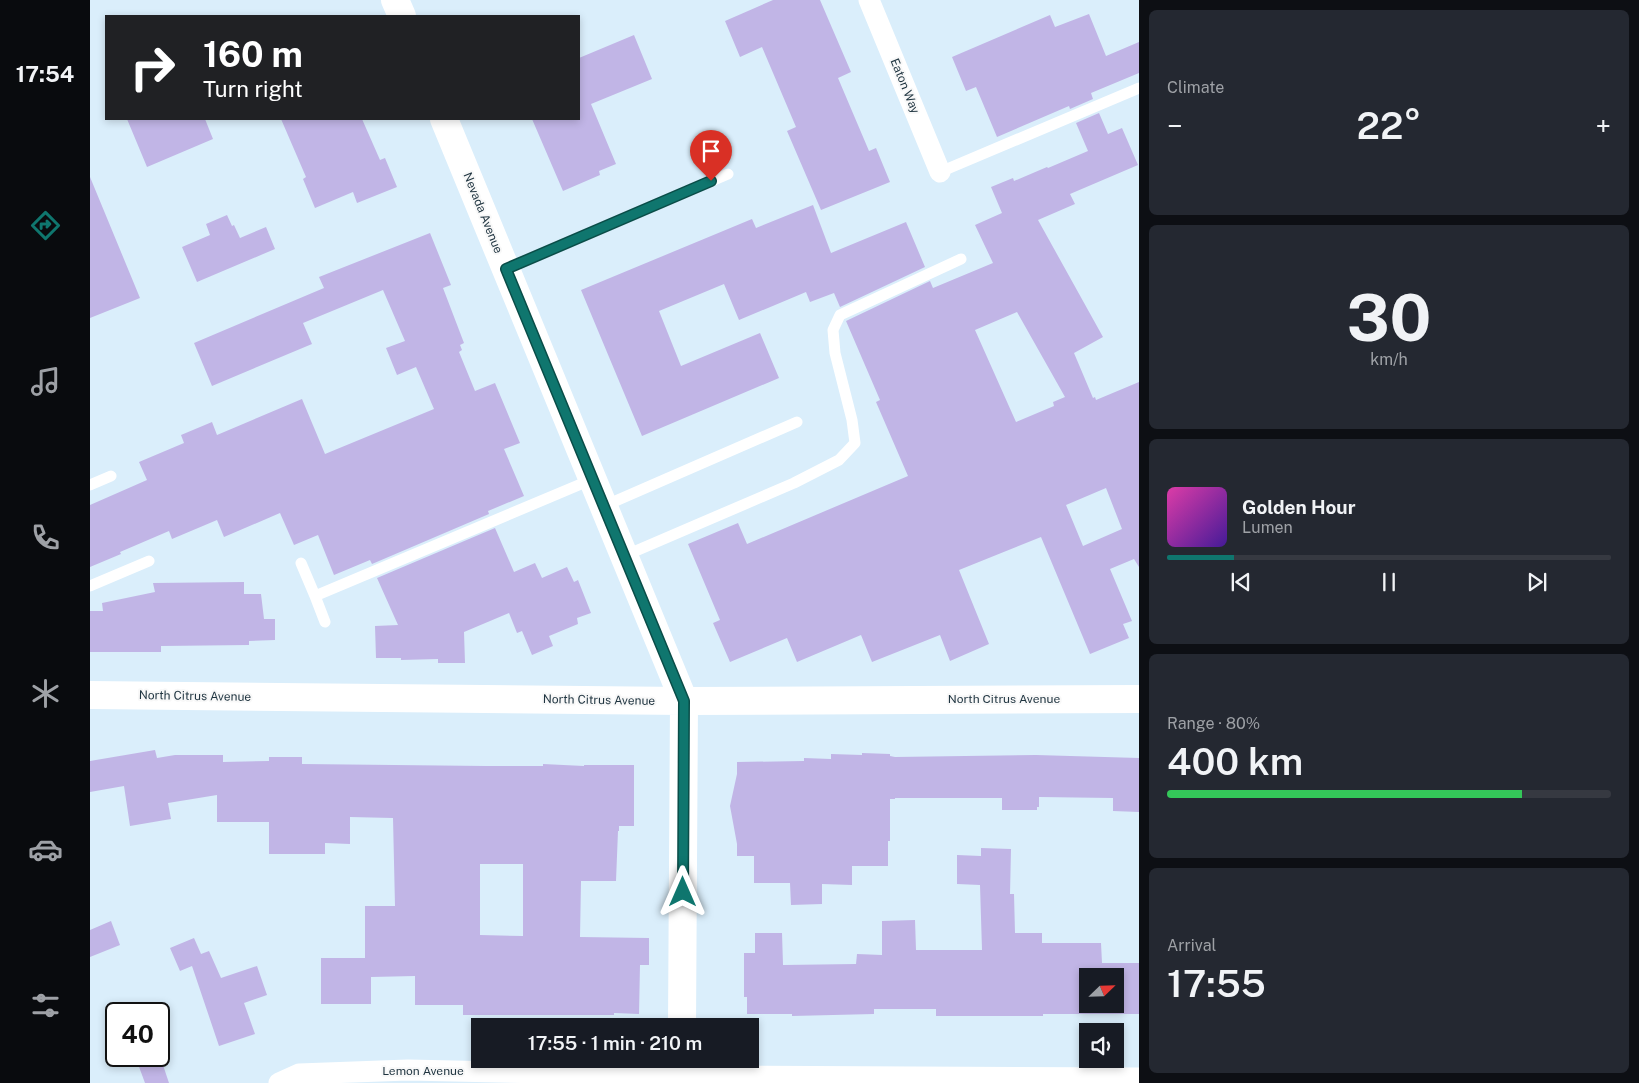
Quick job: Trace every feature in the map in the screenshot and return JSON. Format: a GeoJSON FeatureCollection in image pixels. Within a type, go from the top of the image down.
{"type":"FeatureCollection","features":[{"type":"Feature","properties":{"kind":"street"},"geometry":{"type":"LineString","coordinates":[[395,0],[402,15]]}},
{"type":"Feature","properties":{"kind":"street","name":"Eaton Way"},"geometry":{"type":"LineString","coordinates":[[869,0],[940,172]]}},
{"type":"Feature","properties":{"kind":"street","name":"Nevada Avenue"},"geometry":{"type":"LineString","coordinates":[[444,120],[684,701],[682,1018]]}},
{"type":"Feature","properties":{"kind":"street","name":"North Citrus Avenue"},"geometry":{"type":"LineString","coordinates":[[90,695],[684,701],[1139,699]]}},
{"type":"Feature","properties":{"kind":"street","name":"Lemon Avenue"},"geometry":{"type":"LineString","coordinates":[[279,1083],[299,1074],[408,1070],[682,1068],[1139,1078]]}},
{"type":"Feature","properties":{"kind":"lane"},"geometry":{"type":"LineString","coordinates":[[940,172],[1139,88]]}},
{"type":"Feature","properties":{"kind":"lane"},"geometry":{"type":"LineString","coordinates":[[506,269],[728,174]]}},
{"type":"Feature","properties":{"kind":"lane"},"geometry":{"type":"LineString","coordinates":[[624,556],[794,484],[839,460],[855,443],[852,420],[835,353],[833,330],[840,315],[961,259]]}},
{"type":"Feature","properties":{"kind":"lane"},"geometry":{"type":"LineString","coordinates":[[604,506],[797,422]]}},
{"type":"Feature","properties":{"kind":"lane"},"geometry":{"type":"LineString","coordinates":[[90,485],[110,476]]}},
{"type":"Feature","properties":{"kind":"lane"},"geometry":{"type":"LineString","coordinates":[[315,596],[593,479]]}},
{"type":"Feature","properties":{"kind":"lane"},"geometry":{"type":"LineString","coordinates":[[90,586],[149,561]]}},
{"type":"Feature","properties":{"kind":"lane"},"geometry":{"type":"LineString","coordinates":[[301,563],[325,622]]}},
{"type":"Feature","properties":{"kind":"building"},"geometry":{"type":"Polygon","coordinates":[[[773,0],[820,0],[851,72],[838,78],[869,151],[876,148],[890,182],[821,210],[787,131],[796,127],[762,47],[740,57],[725,21],[773,0]]]}},
{"type":"Feature","properties":{"kind":"building"},"geometry":{"type":"Polygon","coordinates":[[[1089,14],[1106,56],[1139,42],[1139,73],[1091,93],[1093,99],[1070,109],[1069,106],[997,137],[976,87],[966,91],[952,57],[1050,15],[1055,27],[1089,14]]]}},
{"type":"Feature","properties":{"kind":"building"},"geometry":{"type":"Polygon","coordinates":[[[634,35],[652,79],[591,104],[616,164],[599,171],[600,175],[563,191],[532,120],[580,120],[580,58],[634,35]]]}},
{"type":"Feature","properties":{"kind":"building"},"geometry":{"type":"Polygon","coordinates":[[[1099,113],[1108,134],[1122,128],[1138,165],[1070,194],[1075,204],[1038,220],[1103,337],[1074,353],[1093,398],[1095,397],[1096,400],[1139,382],[1139,567],[1134,559],[1110,569],[1132,621],[1123,624],[1129,638],[1090,654],[1041,537],[959,570],[989,644],[950,661],[940,635],[872,662],[861,635],[797,662],[787,638],[730,662],[713,623],[720,620],[688,544],[738,523],[747,544],[908,476],[876,402],[880,400],[846,321],[930,281],[933,288],[993,263],[975,225],[1002,213],[991,187],[1013,178],[1014,181],[1088,151],[1076,123],[1099,113]],[[1017,312],[975,330],[1016,422],[1054,406],[1053,402],[1065,397],[1017,312]],[[1106,488],[1066,505],[1083,546],[1122,529],[1106,488]]]}},
{"type":"Feature","properties":{"kind":"building"},"geometry":{"type":"Polygon","coordinates":[[[127,120],[205,120],[213,139],[147,167],[127,120]]]}},
{"type":"Feature","properties":{"kind":"building"},"geometry":{"type":"Polygon","coordinates":[[[281,120],[362,120],[380,160],[385,158],[397,187],[357,203],[353,192],[315,208],[303,179],[306,177],[281,120]]]}},
{"type":"Feature","properties":{"kind":"building"},"geometry":{"type":"Polygon","coordinates":[[[90,177],[140,298],[90,318],[90,177]]]}},
{"type":"Feature","properties":{"kind":"building"},"geometry":{"type":"Polygon","coordinates":[[[813,205],[831,253],[906,222],[925,267],[840,307],[834,293],[810,302],[806,292],[739,320],[724,284],[659,311],[681,366],[760,333],[779,378],[642,436],[581,290],[752,219],[756,228],[813,205]]]}},
{"type":"Feature","properties":{"kind":"building"},"geometry":{"type":"Polygon","coordinates":[[[227,215],[240,238],[266,227],[275,249],[197,282],[182,247],[210,235],[206,224],[227,215]]]}},
{"type":"Feature","properties":{"kind":"building"},"geometry":{"type":"Polygon","coordinates":[[[430,233],[451,285],[443,288],[464,343],[460,345],[462,350],[459,352],[475,391],[495,383],[520,443],[504,449],[524,496],[488,511],[489,514],[372,564],[370,560],[334,575],[318,535],[294,545],[280,513],[224,537],[217,520],[172,539],[169,531],[90,567],[90,505],[147,480],[139,462],[184,443],[181,435],[212,422],[217,435],[302,399],[325,454],[434,409],[416,367],[397,375],[386,348],[405,341],[383,290],[303,323],[312,344],[212,386],[194,343],[324,288],[319,277],[430,233]]]}},
{"type":"Feature","properties":{"kind":"building"},"geometry":{"type":"Polygon","coordinates":[[[495,528],[514,572],[535,563],[542,578],[567,567],[574,582],[578,580],[591,613],[577,618],[578,624],[549,636],[553,646],[532,655],[522,631],[517,633],[509,613],[464,632],[465,663],[438,663],[438,659],[401,660],[401,658],[376,658],[375,626],[398,625],[377,578],[495,528]]]}},
{"type":"Feature","properties":{"kind":"building"},"geometry":{"type":"Polygon","coordinates":[[[244,582],[244,594],[261,594],[264,619],[275,619],[275,640],[249,641],[249,645],[161,646],[161,652],[90,652],[90,611],[103,611],[102,603],[155,592],[153,583],[244,582]]]}},
{"type":"Feature","properties":{"kind":"building"},"geometry":{"type":"Polygon","coordinates":[[[155,750],[157,758],[175,755],[223,755],[223,762],[269,761],[269,757],[302,757],[302,764],[634,765],[634,826],[619,826],[616,881],[581,881],[580,937],[649,938],[649,965],[640,965],[639,1014],[463,1015],[463,1005],[415,1005],[415,976],[371,977],[371,1004],[321,1004],[321,958],[365,958],[365,906],[395,906],[393,818],[350,817],[350,844],[325,843],[325,854],[269,854],[269,822],[217,822],[217,795],[168,803],[171,819],[130,826],[124,786],[90,792],[90,761],[155,750]],[[480,864],[480,935],[523,936],[523,864],[480,864]]]}},
{"type":"Feature","properties":{"kind":"building"},"geometry":{"type":"Polygon","coordinates":[[[862,753],[890,754],[890,756],[895,757],[1036,755],[1139,758],[1139,812],[1113,811],[1113,798],[1039,797],[1039,807],[1037,807],[1037,810],[1002,810],[1002,798],[895,798],[890,799],[888,866],[852,866],[852,885],[822,884],[822,904],[791,905],[790,883],[754,883],[754,856],[737,856],[737,844],[730,806],[737,774],[737,762],[804,761],[804,758],[831,759],[831,754],[862,755],[862,753]]]}},
{"type":"Feature","properties":{"kind":"building"},"geometry":{"type":"Polygon","coordinates":[[[981,848],[1011,849],[1010,894],[1014,894],[1015,933],[1042,933],[1042,943],[1101,943],[1102,963],[1139,963],[1139,1014],[936,1016],[936,1009],[874,1009],[874,1014],[792,1016],[792,1014],[747,1014],[747,997],[744,997],[744,953],[755,953],[755,933],[782,933],[783,965],[856,964],[857,954],[882,955],[882,921],[915,920],[916,950],[982,950],[980,885],[957,884],[957,855],[981,856],[981,848]]]}},
{"type":"Feature","properties":{"kind":"building"},"geometry":{"type":"Polygon","coordinates":[[[111,921],[120,945],[90,957],[90,930],[111,921]]]}},
{"type":"Feature","properties":{"kind":"building"},"geometry":{"type":"Polygon","coordinates":[[[194,938],[201,954],[209,951],[221,978],[257,966],[267,995],[244,1003],[255,1034],[219,1046],[192,966],[180,971],[170,948],[194,938]]]}},
{"type":"Feature","properties":{"kind":"building"},"geometry":{"type":"Polygon","coordinates":[[[139,1067],[164,1067],[169,1083],[145,1083],[139,1067]]]}},
{"type":"Feature","properties":{"kind":"route"},"geometry":{"type":"LineString","coordinates":[[683,892],[684,701],[506,269],[711,181]]}}]}
